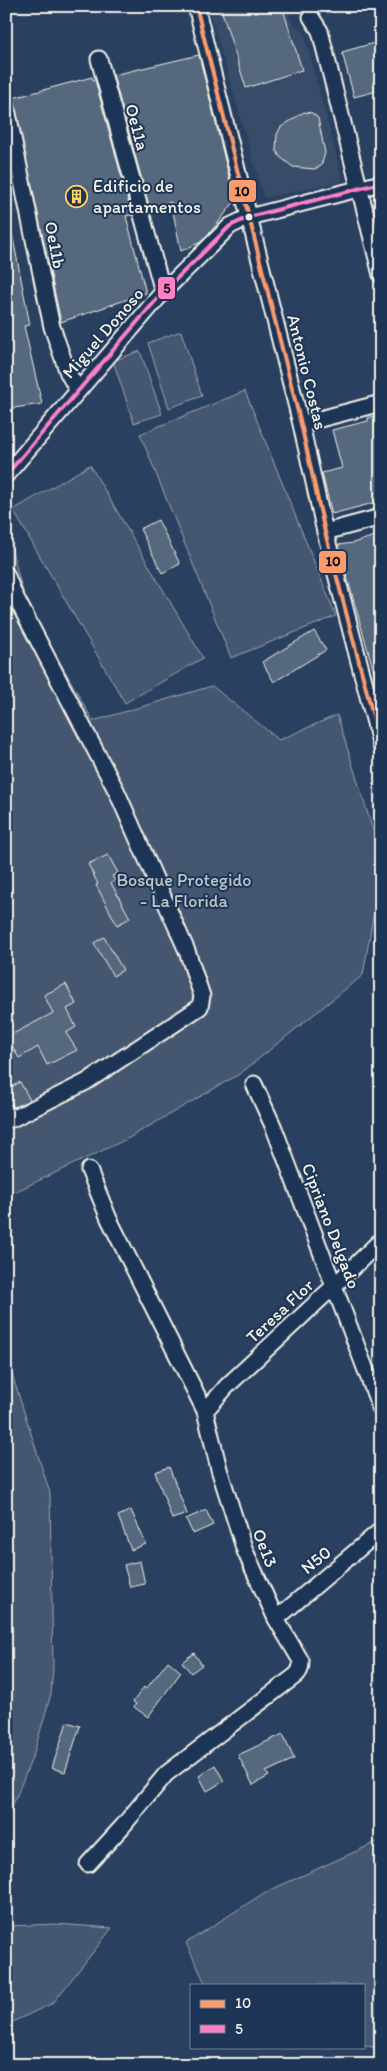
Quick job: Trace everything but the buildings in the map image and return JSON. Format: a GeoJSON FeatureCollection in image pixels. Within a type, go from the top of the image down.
{"type":"FeatureCollection","features":[{"type":"Feature","properties":{"kind":"street","name":"Antonio Costas"},"geometry":{"type":"LineString","coordinates":[[196,6],[301,424],[325,532],[381,746]]}},
{"type":"Feature","properties":{"kind":"street"},"geometry":{"type":"LineString","coordinates":[[311,17],[320,31],[381,275]]}},
{"type":"Feature","properties":{"kind":"street","name":"Oe11a"},"geometry":{"type":"LineString","coordinates":[[99,59],[163,292]]}},
{"type":"Feature","properties":{"kind":"street","name":"Oe11b"},"geometry":{"type":"LineString","coordinates":[[6,104],[52,327],[68,373],[78,391]]}},
{"type":"Feature","properties":{"kind":"street","name":"Miguel Donoso"},"geometry":{"type":"LineString","coordinates":[[6,475],[163,292],[230,226],[249,217],[381,183]]}},
{"type":"Feature","properties":{"kind":"street"},"geometry":{"type":"LineString","coordinates":[[301,424],[381,403]]}},
{"type":"Feature","properties":{"kind":"street"},"geometry":{"type":"LineString","coordinates":[[325,532],[381,517]]}},
{"type":"Feature","properties":{"kind":"street"},"geometry":{"type":"LineString","coordinates":[[6,574],[23,612],[117,792],[187,951],[202,996],[200,1007],[86,1082],[12,1119],[6,1112]]}},
{"type":"Feature","properties":{"kind":"street","name":"Cipriano Delgado"},"geometry":{"type":"LineString","coordinates":[[254,1084],[274,1128],[381,1410]]}},
{"type":"Feature","properties":{"kind":"street","name":"Oe13"},"geometry":{"type":"LineString","coordinates":[[88,1864],[166,1774],[299,1673],[300,1661],[276,1619],[245,1550],[219,1469],[205,1411],[109,1219],[89,1170]]}},
{"type":"Feature","properties":{"kind":"street","name":"Teresa Flor"},"geometry":{"type":"LineString","coordinates":[[205,1411],[227,1386],[381,1240]]}},
{"type":"Feature","properties":{"kind":"street","name":"N50"},"geometry":{"type":"LineString","coordinates":[[276,1619],[381,1530]]}},
{"type":"Feature","properties":{"kind":"shaded area"},"geometry":{"type":"Polygon","coordinates":[[[208,6],[293,6],[290,16],[292,23],[304,33],[343,181],[264,198],[208,6]]]}},
{"type":"Feature","properties":{"kind":"green space"},"geometry":{"type":"Polygon","coordinates":[[[181,331],[202,396],[169,408],[148,343],[181,331]]]}},
{"type":"Feature","properties":{"kind":"green space"},"geometry":{"type":"Polygon","coordinates":[[[140,351],[162,414],[134,423],[113,361],[140,351]]]}},
{"type":"Feature","properties":{"kind":"green space"},"geometry":{"type":"Polygon","coordinates":[[[245,391],[336,616],[231,658],[140,434],[245,391]]]}},
{"type":"Feature","properties":{"kind":"green space"},"geometry":{"type":"Polygon","coordinates":[[[90,465],[203,658],[125,703],[13,510],[90,465]]]}},
{"type":"Feature","properties":{"kind":"green space","name":"Bosque Protegido - La Florida"},"geometry":{"type":"Polygon","coordinates":[[[6,528],[25,600],[93,721],[212,686],[279,740],[337,715],[381,856],[381,871],[363,975],[241,1073],[127,1139],[6,1196],[6,528]]]}},
{"type":"Feature","properties":{"kind":"green space"},"geometry":{"type":"Polygon","coordinates":[[[6,1295],[9,1298],[11,1371],[50,1493],[53,1668],[51,1694],[34,1753],[6,1822],[6,1295]]]}},
{"type":"Feature","properties":{"kind":"green space"},"geometry":{"type":"Polygon","coordinates":[[[381,1840],[381,2051],[377,2048],[364,2045],[364,1984],[206,1984],[186,1943],[264,1893],[381,1840]]]}},
{"type":"Feature","properties":{"kind":"green space"},"geometry":{"type":"Polygon","coordinates":[[[56,1924],[112,1928],[53,2003],[6,2025],[6,1926],[56,1924]]]}},
{"type":"Feature","properties":{"kind":"transit line","name":"10"},"geometry":{"type":"LineString","coordinates":[[196,6],[301,424],[325,532],[381,746]]}},
{"type":"Feature","properties":{"kind":"transit line","name":"5"},"geometry":{"type":"LineString","coordinates":[[6,475],[163,292],[230,226],[249,217],[381,183]]}},
{"type":"Feature","properties":{"kind":"place","name":"Edificio de apartamentos"},"geometry":{"type":"Point","coordinates":[77,196]}}]}
